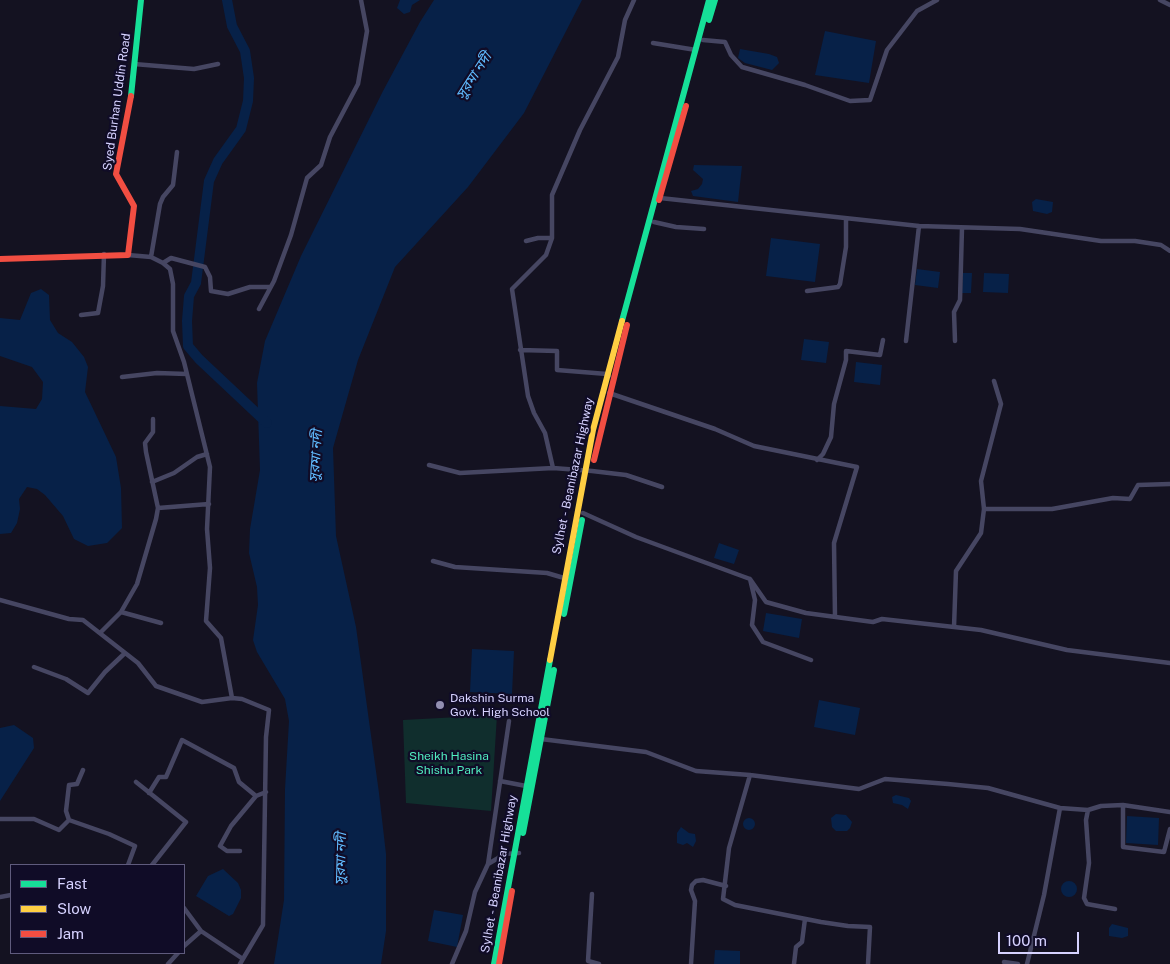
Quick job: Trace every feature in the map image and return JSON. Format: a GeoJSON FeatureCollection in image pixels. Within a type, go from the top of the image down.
{"type":"FeatureCollection","features":[{"type":"Feature","properties":{"kind":"main road","name":"Syed Burhan Uddin Road"},"geometry":{"type":"LineString","coordinates":[[128,255],[134,206],[116,174],[130,105],[141,0]]}},
{"type":"Feature","properties":{"kind":"main road","name":"Sylhet - Beanibazar Highway"},"geometry":{"type":"LineString","coordinates":[[494,964],[541,739],[583,513],[590,470],[593,430],[709,0]]}},
{"type":"Feature","properties":{"kind":"main road","name":"Sylhet - Beanibazar Highway"},"geometry":{"type":"LineString","coordinates":[[517,853],[526,786],[564,578],[609,393],[660,198],[715,0]]}},
{"type":"Feature","properties":{"kind":"main road"},"geometry":{"type":"LineString","coordinates":[[0,258],[104,254],[128,255]]}},
{"type":"Feature","properties":{"kind":"main road","name":"Sylhet - Beanibazar Highway"},"geometry":{"type":"LineString","coordinates":[[499,964],[505,914]]}},
{"type":"Feature","properties":{"kind":"street"},"geometry":{"type":"LineString","coordinates":[[259,309],[291,234],[308,178],[321,165],[330,137],[358,84],[367,31],[361,0]]}},
{"type":"Feature","properties":{"kind":"street"},"geometry":{"type":"LineString","coordinates":[[553,468],[546,433],[534,413],[528,396],[512,289],[546,255],[552,238],[552,196],[580,130],[618,57],[625,20],[634,0]]}},
{"type":"Feature","properties":{"kind":"street"},"geometry":{"type":"LineString","coordinates":[[703,40],[725,42],[731,55],[742,67],[805,84],[850,101],[870,100],[887,50],[917,11],[937,0]]}},
{"type":"Feature","properties":{"kind":"street"},"geometry":{"type":"LineString","coordinates":[[1160,0],[1170,5]]}},
{"type":"Feature","properties":{"kind":"street"},"geometry":{"type":"LineString","coordinates":[[653,43],[696,50]]}},
{"type":"Feature","properties":{"kind":"street"},"geometry":{"type":"LineString","coordinates":[[134,64],[194,70],[218,64]]}},
{"type":"Feature","properties":{"kind":"street"},"geometry":{"type":"LineString","coordinates":[[151,257],[160,204],[163,197],[173,186],[177,152]]}},
{"type":"Feature","properties":{"kind":"street"},"geometry":{"type":"LineString","coordinates":[[660,198],[919,226],[1020,229],[1101,241],[1135,241],[1161,245],[1170,251]]}},
{"type":"Feature","properties":{"kind":"street"},"geometry":{"type":"LineString","coordinates":[[806,291],[838,287],[840,284],[846,247],[846,218]]}},
{"type":"Feature","properties":{"kind":"street"},"geometry":{"type":"LineString","coordinates":[[654,222],[676,227],[704,229]]}},
{"type":"Feature","properties":{"kind":"street"},"geometry":{"type":"LineString","coordinates":[[906,341],[919,226]]}},
{"type":"Feature","properties":{"kind":"street"},"geometry":{"type":"LineString","coordinates":[[954,341],[954,312],[960,300],[962,228]]}},
{"type":"Feature","properties":{"kind":"street"},"geometry":{"type":"LineString","coordinates":[[526,241],[538,238],[552,238]]}},
{"type":"Feature","properties":{"kind":"street"},"geometry":{"type":"LineString","coordinates":[[81,315],[98,313],[103,286],[104,254]]}},
{"type":"Feature","properties":{"kind":"street"},"geometry":{"type":"LineString","coordinates":[[128,255],[151,257],[164,263],[170,269],[173,284],[173,331],[187,374],[210,467],[208,529],[210,568],[206,620],[221,638],[232,698]]}},
{"type":"Feature","properties":{"kind":"street"},"geometry":{"type":"LineString","coordinates":[[164,263],[171,258],[202,266],[210,277],[211,291],[228,294],[250,287],[270,287]]}},
{"type":"Feature","properties":{"kind":"street"},"geometry":{"type":"LineString","coordinates":[[817,460],[823,454],[831,437],[834,404],[846,360],[846,351],[880,355],[883,340]]}},
{"type":"Feature","properties":{"kind":"street"},"geometry":{"type":"LineString","coordinates":[[520,350],[557,351],[557,370],[607,374],[612,382]]}},
{"type":"Feature","properties":{"kind":"street"},"geometry":{"type":"LineString","coordinates":[[122,377],[157,373],[187,374]]}},
{"type":"Feature","properties":{"kind":"street"},"geometry":{"type":"LineString","coordinates":[[954,627],[956,571],[981,533],[984,509],[981,481],[1000,404],[994,381]]}},
{"type":"Feature","properties":{"kind":"street"},"geometry":{"type":"LineString","coordinates":[[609,393],[715,429],[754,446],[854,466],[858,470],[842,512],[834,543],[835,617]]}},
{"type":"Feature","properties":{"kind":"street"},"geometry":{"type":"LineString","coordinates":[[100,633],[121,612],[137,584],[158,508],[146,443],[153,432],[153,419]]}},
{"type":"Feature","properties":{"kind":"street"},"geometry":{"type":"LineString","coordinates":[[152,482],[174,473],[197,456],[207,454]]}},
{"type":"Feature","properties":{"kind":"street"},"geometry":{"type":"LineString","coordinates":[[429,465],[460,473],[553,468],[590,470],[626,476],[662,487]]}},
{"type":"Feature","properties":{"kind":"street"},"geometry":{"type":"LineString","coordinates":[[984,509],[1052,509],[1113,498],[1130,499],[1138,485],[1170,484]]}},
{"type":"Feature","properties":{"kind":"street"},"geometry":{"type":"LineString","coordinates":[[158,508],[209,504]]}},
{"type":"Feature","properties":{"kind":"street"},"geometry":{"type":"LineString","coordinates":[[583,513],[636,537],[750,579],[766,602],[806,613],[873,622],[882,619],[981,630],[1067,650],[1170,663]]}},
{"type":"Feature","properties":{"kind":"street"},"geometry":{"type":"LineString","coordinates":[[433,561],[455,567],[548,573],[564,578]]}},
{"type":"Feature","properties":{"kind":"street"},"geometry":{"type":"LineString","coordinates":[[750,579],[756,600],[752,625],[762,642],[811,660]]}},
{"type":"Feature","properties":{"kind":"street"},"geometry":{"type":"LineString","coordinates":[[0,600],[83,620],[138,663],[156,686],[202,702],[232,698],[269,710],[266,737],[263,925],[240,964]]}},
{"type":"Feature","properties":{"kind":"street"},"geometry":{"type":"LineString","coordinates":[[121,612],[161,623]]}},
{"type":"Feature","properties":{"kind":"street"},"geometry":{"type":"LineString","coordinates":[[34,667],[66,679],[88,693],[105,672],[126,653]]}},
{"type":"Feature","properties":{"kind":"street"},"geometry":{"type":"LineString","coordinates":[[452,964],[466,932],[475,892],[488,864],[509,721]]}},
{"type":"Feature","properties":{"kind":"street"},"geometry":{"type":"LineString","coordinates":[[541,739],[646,752],[696,771],[750,775],[859,789],[885,779],[988,788],[1060,808],[1088,810],[1101,806],[1123,805],[1170,812]]}},
{"type":"Feature","properties":{"kind":"street"},"geometry":{"type":"LineString","coordinates":[[149,793],[159,778],[166,777],[182,740],[234,768],[238,782],[256,796]]}},
{"type":"Feature","properties":{"kind":"street"},"geometry":{"type":"LineString","coordinates":[[69,820],[66,811],[69,785],[77,784],[83,770]]}},
{"type":"Feature","properties":{"kind":"street"},"geometry":{"type":"LineString","coordinates":[[750,775],[729,848],[723,899],[735,905],[804,919],[848,926],[870,927],[868,964]]}},
{"type":"Feature","properties":{"kind":"street"},"geometry":{"type":"LineString","coordinates":[[500,781],[526,786]]}},
{"type":"Feature","properties":{"kind":"street"},"geometry":{"type":"LineString","coordinates":[[136,782],[186,822],[153,864]]}},
{"type":"Feature","properties":{"kind":"street"},"geometry":{"type":"LineString","coordinates":[[240,851],[228,851],[220,846],[231,826],[256,796],[266,792]]}},
{"type":"Feature","properties":{"kind":"street"},"geometry":{"type":"LineString","coordinates":[[1123,805],[1123,847],[1164,852],[1170,829]]}},
{"type":"Feature","properties":{"kind":"street"},"geometry":{"type":"LineString","coordinates":[[1027,964],[1044,895],[1060,808]]}},
{"type":"Feature","properties":{"kind":"street"},"geometry":{"type":"LineString","coordinates":[[1088,810],[1086,820],[1089,863],[1084,898],[1088,904],[1115,909]]}},
{"type":"Feature","properties":{"kind":"street"},"geometry":{"type":"LineString","coordinates":[[0,819],[34,819],[59,830],[69,820]]}},
{"type":"Feature","properties":{"kind":"street"},"geometry":{"type":"LineString","coordinates":[[69,820],[109,834],[135,846],[128,864]]}},
{"type":"Feature","properties":{"kind":"street"},"geometry":{"type":"LineString","coordinates":[[488,864],[505,854],[517,853]]}},
{"type":"Feature","properties":{"kind":"street"},"geometry":{"type":"LineString","coordinates":[[691,964],[695,901],[691,890],[692,885],[696,881],[703,880],[726,886]]}},
{"type":"Feature","properties":{"kind":"street"},"geometry":{"type":"LineString","coordinates":[[592,894],[588,961],[599,964]]}},
{"type":"Feature","properties":{"kind":"street"},"geometry":{"type":"LineString","coordinates":[[185,909],[201,931],[243,959]]}},
{"type":"Feature","properties":{"kind":"street"},"geometry":{"type":"LineString","coordinates":[[794,964],[796,948],[802,942],[804,919]]}},
{"type":"Feature","properties":{"kind":"street"},"geometry":{"type":"LineString","coordinates":[[185,945],[201,931]]}},
{"type":"Feature","properties":{"kind":"street"},"geometry":{"type":"LineString","coordinates":[[168,964],[177,954]]}},
{"type":"Feature","properties":{"kind":"street"},"geometry":{"type":"LineString","coordinates":[[1004,962],[1018,964]]}},
{"type":"Feature","properties":{"kind":"green space","name":"Sheikh Hasina Shishu Park"},"geometry":{"type":"Polygon","coordinates":[[[497,715],[491,811],[406,803],[403,720],[497,715]]]}},
{"type":"Feature","properties":{"kind":"water"},"geometry":{"type":"Polygon","coordinates":[[[400,0],[420,0],[412,5],[410,12],[404,14],[397,8],[400,0]]]}},
{"type":"Feature","properties":{"kind":"water","name":"সুরমা নদী"},"geometry":{"type":"Polygon","coordinates":[[[434,0],[582,0],[524,113],[468,187],[395,267],[358,360],[333,448],[336,536],[356,627],[379,793],[386,854],[386,931],[381,964],[274,964],[284,900],[285,789],[289,721],[285,699],[257,652],[253,640],[258,605],[257,587],[249,553],[250,529],[260,470],[257,383],[265,341],[301,256],[383,91],[434,0]]]}},
{"type":"Feature","properties":{"kind":"water"},"geometry":{"type":"Polygon","coordinates":[[[825,31],[876,41],[869,83],[815,75],[825,31]]]}},
{"type":"Feature","properties":{"kind":"water"},"geometry":{"type":"Polygon","coordinates":[[[740,49],[769,54],[777,57],[779,63],[772,70],[745,63],[738,58],[740,49]]]}},
{"type":"Feature","properties":{"kind":"water"},"geometry":{"type":"Polygon","coordinates":[[[694,165],[742,166],[738,202],[693,196],[691,191],[698,189],[703,179],[693,170],[694,165]]]}},
{"type":"Feature","properties":{"kind":"water"},"geometry":{"type":"Polygon","coordinates":[[[1036,199],[1053,202],[1052,212],[1047,214],[1033,211],[1032,202],[1036,199]]]}},
{"type":"Feature","properties":{"kind":"water"},"geometry":{"type":"Polygon","coordinates":[[[771,238],[820,244],[815,282],[766,276],[771,238]]]}},
{"type":"Feature","properties":{"kind":"water"},"geometry":{"type":"Polygon","coordinates":[[[917,269],[940,272],[938,288],[915,285],[917,269]]]}},
{"type":"Feature","properties":{"kind":"water"},"geometry":{"type":"Polygon","coordinates":[[[963,273],[972,273],[971,293],[962,293],[963,273]]]}},
{"type":"Feature","properties":{"kind":"water"},"geometry":{"type":"Polygon","coordinates":[[[984,273],[1009,274],[1008,293],[983,292],[984,273]]]}},
{"type":"Feature","properties":{"kind":"water"},"geometry":{"type":"Polygon","coordinates":[[[41,289],[49,295],[50,320],[58,333],[72,342],[84,357],[88,367],[85,392],[116,457],[121,488],[122,528],[107,543],[88,546],[74,539],[63,516],[45,495],[37,489],[27,487],[19,499],[20,509],[17,523],[11,533],[0,534],[0,406],[36,409],[42,399],[43,382],[32,367],[0,356],[0,318],[20,320],[31,293],[41,289]]]}},
{"type":"Feature","properties":{"kind":"water"},"geometry":{"type":"Polygon","coordinates":[[[804,339],[829,342],[826,363],[801,360],[804,339]]]}},
{"type":"Feature","properties":{"kind":"water"},"geometry":{"type":"Polygon","coordinates":[[[856,362],[882,365],[880,385],[854,382],[856,362]]]}},
{"type":"Feature","properties":{"kind":"water"},"geometry":{"type":"Polygon","coordinates":[[[719,543],[739,550],[734,564],[714,558],[719,543]]]}},
{"type":"Feature","properties":{"kind":"water"},"geometry":{"type":"Polygon","coordinates":[[[766,613],[802,619],[799,638],[763,631],[766,613]]]}},
{"type":"Feature","properties":{"kind":"water"},"geometry":{"type":"Polygon","coordinates":[[[472,649],[514,651],[512,694],[470,692],[472,649]]]}},
{"type":"Feature","properties":{"kind":"water"},"geometry":{"type":"Polygon","coordinates":[[[819,700],[860,708],[855,735],[814,727],[819,700]]]}},
{"type":"Feature","properties":{"kind":"water"},"geometry":{"type":"Polygon","coordinates":[[[14,725],[33,738],[34,748],[0,801],[0,728],[14,725]]]}},
{"type":"Feature","properties":{"kind":"water"},"geometry":{"type":"Polygon","coordinates":[[[896,795],[909,798],[911,801],[908,809],[893,803],[892,797],[896,795]]]}},
{"type":"Feature","properties":{"kind":"water"},"geometry":{"type":"Polygon","coordinates":[[[836,814],[846,815],[852,822],[847,831],[836,831],[832,827],[831,818],[836,814]]]}},
{"type":"Feature","properties":{"kind":"water"},"geometry":{"type":"Polygon","coordinates":[[[1127,816],[1159,818],[1158,845],[1126,843],[1127,816]]]}},
{"type":"Feature","properties":{"kind":"water"},"geometry":{"type":"Polygon","coordinates":[[[751,818],[754,819],[754,829],[747,830],[744,829],[743,822],[744,819],[751,818]]]}},
{"type":"Feature","properties":{"kind":"water"},"geometry":{"type":"Polygon","coordinates":[[[681,827],[689,833],[695,834],[696,841],[693,847],[687,843],[683,845],[677,843],[677,833],[681,827]]]}},
{"type":"Feature","properties":{"kind":"water"},"geometry":{"type":"Polygon","coordinates":[[[223,869],[238,883],[241,890],[241,898],[233,914],[229,916],[196,896],[208,876],[223,869]]]}},
{"type":"Feature","properties":{"kind":"water"},"geometry":{"type":"Polygon","coordinates":[[[1066,881],[1072,881],[1077,886],[1075,895],[1066,897],[1061,892],[1061,886],[1066,881]]]}},
{"type":"Feature","properties":{"kind":"water"},"geometry":{"type":"Polygon","coordinates":[[[434,910],[463,915],[457,947],[428,941],[434,910]]]}},
{"type":"Feature","properties":{"kind":"water"},"geometry":{"type":"Polygon","coordinates":[[[1112,924],[1128,928],[1128,936],[1122,938],[1109,936],[1109,928],[1112,924]]]}},
{"type":"Feature","properties":{"kind":"water"},"geometry":{"type":"Polygon","coordinates":[[[715,950],[740,951],[740,964],[714,964],[715,950]]]}},
{"type":"Feature","properties":{"kind":"waterway"},"geometry":{"type":"LineString","coordinates":[[227,0],[232,26],[245,51],[249,78],[248,101],[241,129],[218,161],[209,181],[196,283],[189,296],[188,346],[199,359],[267,423]]}},
{"type":"Feature","properties":{"kind":"traffic: fast"},"geometry":{"type":"LineString","coordinates":[[131,96],[141,0]]}},
{"type":"Feature","properties":{"kind":"traffic: fast"},"geometry":{"type":"LineString","coordinates":[[622,321],[709,0]]}},
{"type":"Feature","properties":{"kind":"traffic: fast"},"geometry":{"type":"LineString","coordinates":[[709,20],[715,0]]}},
{"type":"Feature","properties":{"kind":"traffic: fast"},"geometry":{"type":"LineString","coordinates":[[564,614],[582,520]]}},
{"type":"Feature","properties":{"kind":"traffic: fast"},"geometry":{"type":"LineString","coordinates":[[494,964],[550,660]]}},
{"type":"Feature","properties":{"kind":"traffic: fast"},"geometry":{"type":"LineString","coordinates":[[523,833],[554,670]]}},
{"type":"Feature","properties":{"kind":"traffic: slow"},"geometry":{"type":"LineString","coordinates":[[550,660],[593,430],[622,321]]}},
{"type":"Feature","properties":{"kind":"traffic: jam"},"geometry":{"type":"LineString","coordinates":[[0,259],[128,255],[134,206],[116,174],[131,96]]}},
{"type":"Feature","properties":{"kind":"traffic: jam"},"geometry":{"type":"LineString","coordinates":[[659,200],[686,106]]}},
{"type":"Feature","properties":{"kind":"traffic: jam"},"geometry":{"type":"LineString","coordinates":[[594,460],[627,325]]}},
{"type":"Feature","properties":{"kind":"traffic: jam"},"geometry":{"type":"LineString","coordinates":[[499,964],[512,891]]}},
{"type":"Feature","properties":{"kind":"place","name":"Dakshin Surma Govt. High School"},"geometry":{"type":"Point","coordinates":[440,705]}}]}
